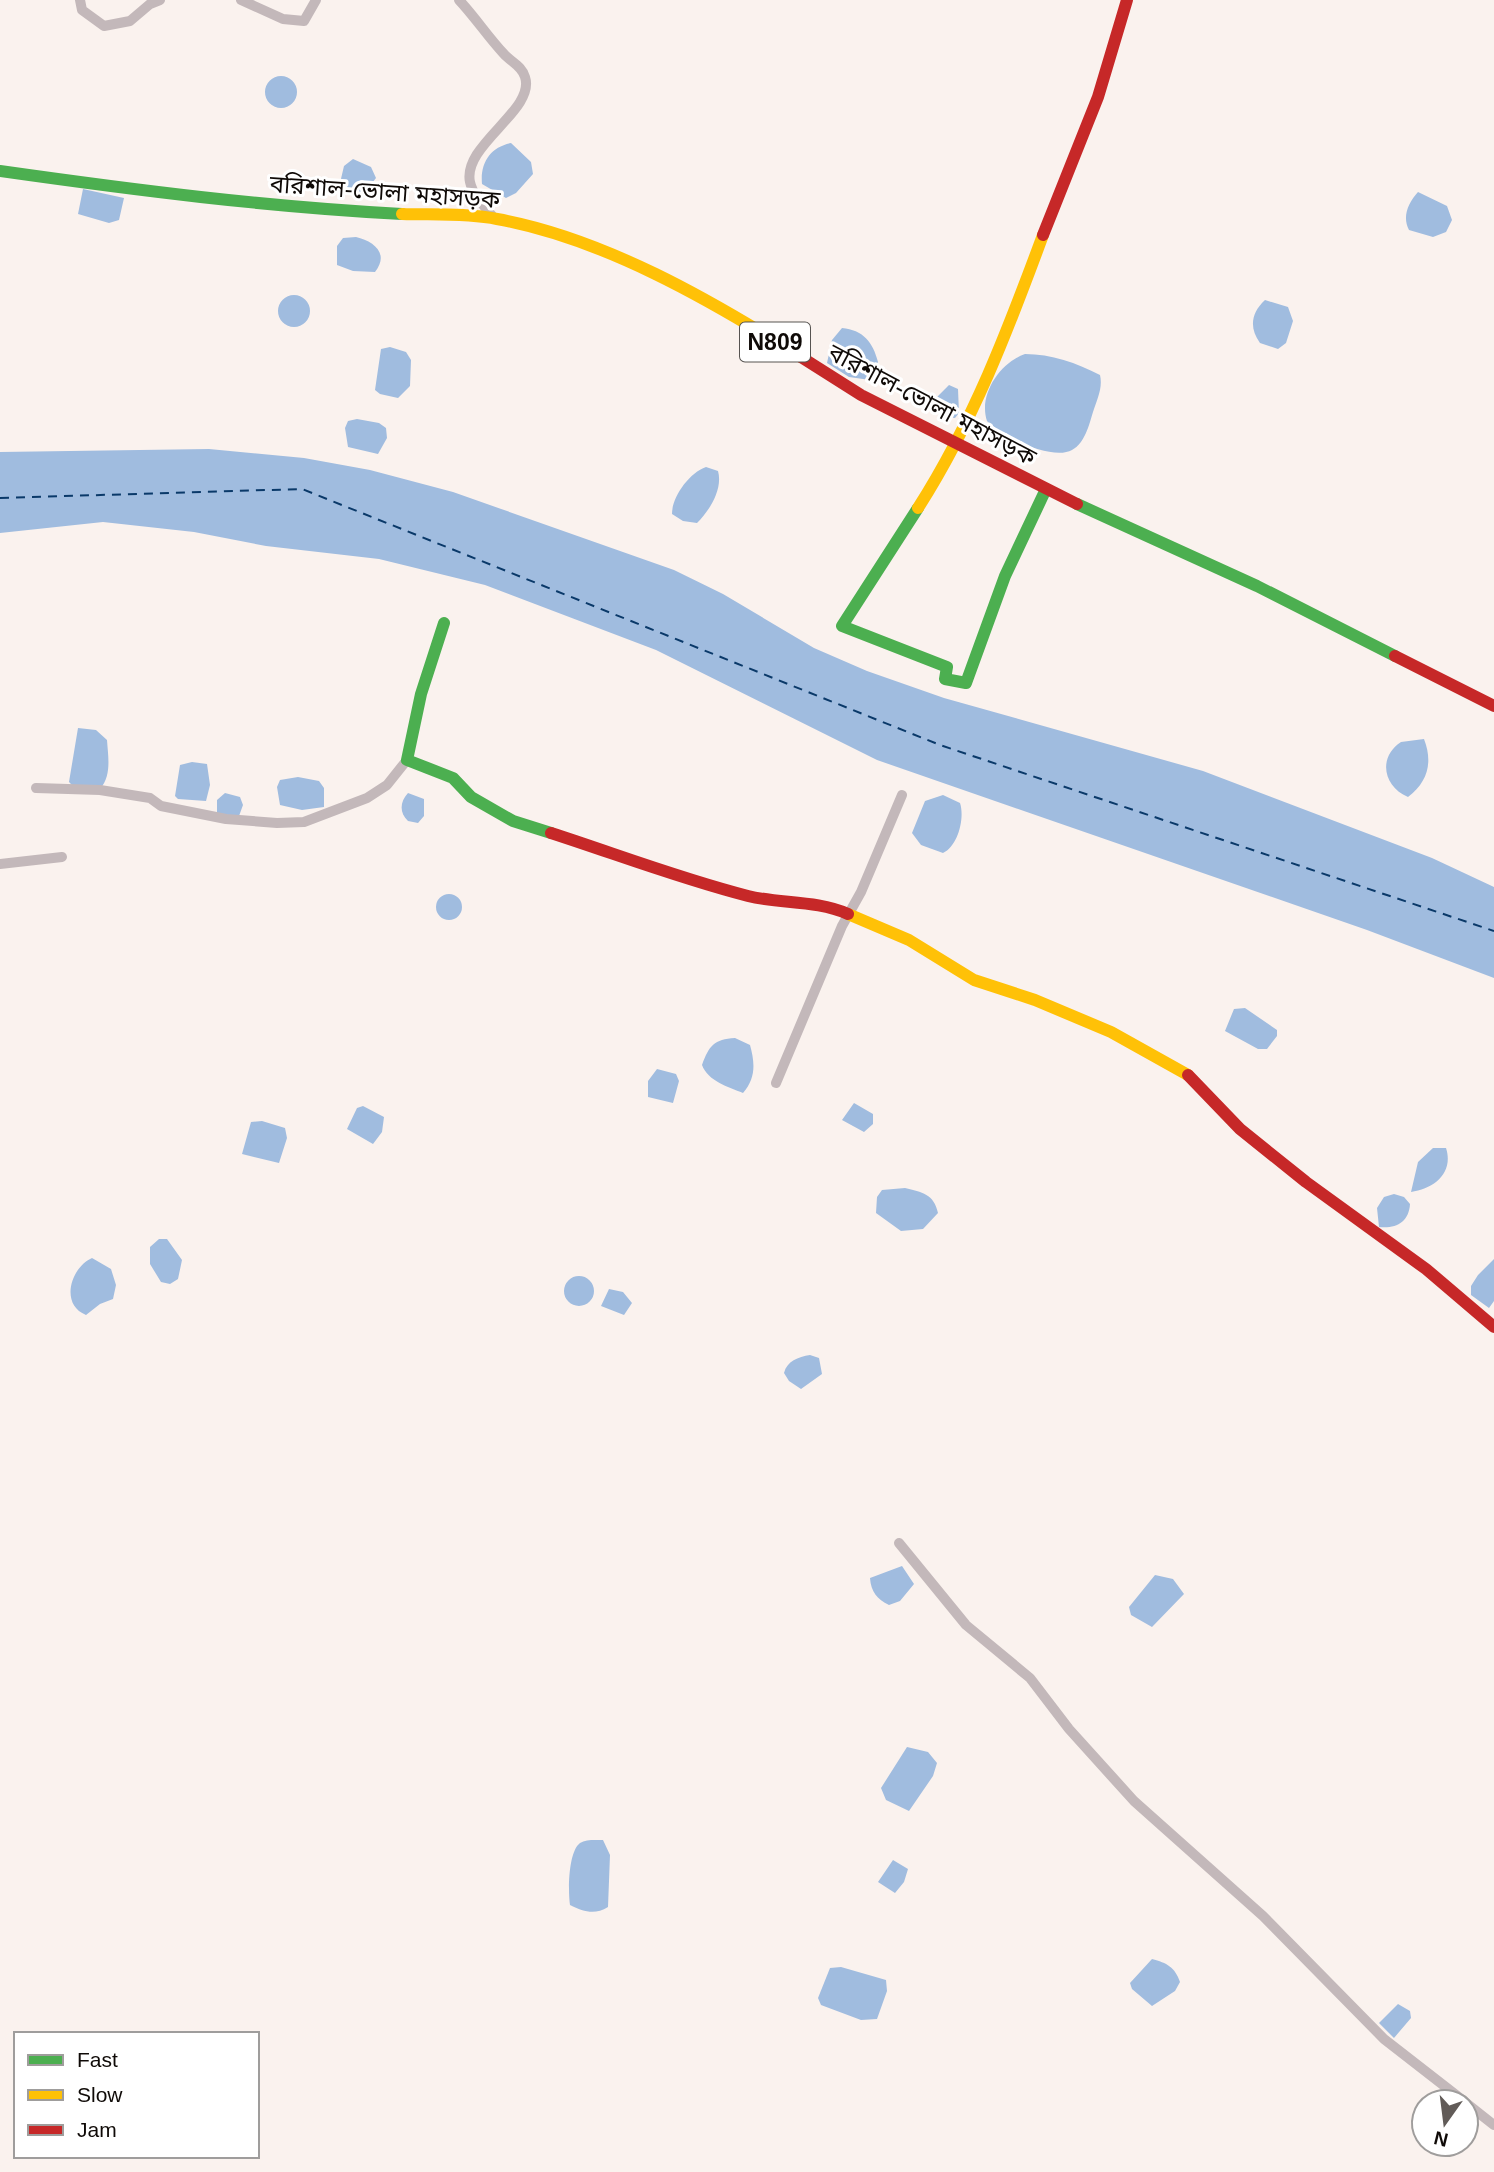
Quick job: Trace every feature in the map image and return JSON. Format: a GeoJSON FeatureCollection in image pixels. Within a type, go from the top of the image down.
{"type":"FeatureCollection","features":[{"type":"Feature","properties":{"kind":"main road"},"geometry":{"type":"LineString","coordinates":[[1046,489],[1005,576],[966,683],[945,679],[948,668],[844,628],[842,625],[956,444],[1003,345],[1058,194],[1098,97],[1127,0]]}},
{"type":"Feature","properties":{"kind":"main road","name":"বরিশাল-ভোলা মহাসড়ক"},"geometry":{"type":"LineString","coordinates":[[0,171],[172,196],[305,209],[494,218],[542,228],[672,281],[721,306],[861,395],[1046,489],[1257,586],[1494,706]]}},
{"type":"Feature","properties":{"kind":"main road"},"geometry":{"type":"LineString","coordinates":[[444,623],[421,694],[407,760],[460,780],[479,802],[526,825],[732,892],[772,902],[825,905],[909,940],[974,980],[1035,1000],[1111,1032],[1188,1075],[1240,1129],[1306,1182],[1426,1269],[1494,1327]]}},
{"type":"Feature","properties":{"kind":"street"},"geometry":{"type":"LineString","coordinates":[[80,0],[82,10],[104,26],[130,21],[149,4],[160,0]]}},
{"type":"Feature","properties":{"kind":"street"},"geometry":{"type":"LineString","coordinates":[[241,0],[284,19],[304,20],[316,0]]}},
{"type":"Feature","properties":{"kind":"street"},"geometry":{"type":"LineString","coordinates":[[459,0],[505,56],[522,69],[527,80],[525,93],[513,113],[481,147],[472,166],[469,181],[494,218]]}},
{"type":"Feature","properties":{"kind":"street"},"geometry":{"type":"LineString","coordinates":[[36,788],[112,792],[150,798],[161,807],[226,819],[304,822],[367,798],[387,785],[407,760]]}},
{"type":"Feature","properties":{"kind":"street"},"geometry":{"type":"LineString","coordinates":[[776,1083],[847,916],[875,862],[902,795]]}},
{"type":"Feature","properties":{"kind":"street"},"geometry":{"type":"LineString","coordinates":[[0,864],[62,857]]}},
{"type":"Feature","properties":{"kind":"street"},"geometry":{"type":"LineString","coordinates":[[899,1543],[966,1625],[1030,1678],[1069,1729],[1134,1801],[1263,1916],[1384,2039],[1447,2088]]}},
{"type":"Feature","properties":{"kind":"street"},"geometry":{"type":"LineString","coordinates":[[1480,2114],[1494,2125]]}},
{"type":"Feature","properties":{"kind":"water"},"geometry":{"type":"Polygon","coordinates":[[[281,76],[293,80],[297,92],[293,104],[281,108],[269,104],[265,92],[269,80],[281,76]]]}},
{"type":"Feature","properties":{"kind":"water"},"geometry":{"type":"Polygon","coordinates":[[[511,143],[531,162],[533,174],[516,193],[506,198],[482,184],[482,176],[488,157],[498,148],[511,143]]]}},
{"type":"Feature","properties":{"kind":"water"},"geometry":{"type":"Polygon","coordinates":[[[353,159],[371,167],[376,178],[366,191],[359,194],[340,183],[344,166],[353,159]]]}},
{"type":"Feature","properties":{"kind":"water"},"geometry":{"type":"Polygon","coordinates":[[[83,189],[124,198],[119,220],[109,223],[78,214],[83,189]]]}},
{"type":"Feature","properties":{"kind":"water"},"geometry":{"type":"Polygon","coordinates":[[[1418,192],[1447,206],[1452,220],[1446,232],[1433,237],[1409,230],[1407,210],[1418,192]]]}},
{"type":"Feature","properties":{"kind":"water"},"geometry":{"type":"Polygon","coordinates":[[[356,237],[368,241],[378,249],[381,259],[375,272],[353,271],[337,265],[337,246],[343,238],[356,237]]]}},
{"type":"Feature","properties":{"kind":"water"},"geometry":{"type":"Polygon","coordinates":[[[294,295],[305,300],[310,311],[305,322],[294,327],[283,322],[278,311],[283,300],[294,295]]]}},
{"type":"Feature","properties":{"kind":"water"},"geometry":{"type":"Polygon","coordinates":[[[1265,300],[1288,307],[1293,321],[1286,343],[1278,349],[1260,343],[1254,332],[1254,315],[1265,300]]]}},
{"type":"Feature","properties":{"kind":"water"},"geometry":{"type":"Polygon","coordinates":[[[842,328],[861,334],[873,349],[878,362],[870,380],[849,377],[827,363],[832,340],[842,328]]]}},
{"type":"Feature","properties":{"kind":"water"},"geometry":{"type":"Polygon","coordinates":[[[390,347],[406,352],[411,360],[410,386],[398,398],[380,394],[375,390],[381,349],[390,347]]]}},
{"type":"Feature","properties":{"kind":"water"},"geometry":{"type":"Polygon","coordinates":[[[1025,354],[1064,360],[1100,375],[1100,389],[1088,428],[1080,443],[1072,450],[1063,453],[1027,446],[1003,434],[987,421],[986,400],[994,380],[1008,364],[1025,354]]]}},
{"type":"Feature","properties":{"kind":"water"},"geometry":{"type":"Polygon","coordinates":[[[949,385],[958,389],[959,413],[955,418],[947,417],[934,408],[934,400],[949,385]]]}},
{"type":"Feature","properties":{"kind":"water"},"geometry":{"type":"Polygon","coordinates":[[[357,419],[379,423],[386,428],[387,438],[378,454],[348,447],[345,428],[348,421],[357,419]]]}},
{"type":"Feature","properties":{"kind":"water"},"geometry":{"type":"Polygon","coordinates":[[[209,449],[304,458],[370,470],[453,492],[674,570],[723,594],[814,648],[867,671],[944,698],[1203,771],[1432,858],[1494,887],[1494,978],[1367,930],[877,760],[656,650],[485,585],[379,559],[266,546],[194,532],[103,522],[0,533],[0,452],[209,449]]]}},
{"type":"Feature","properties":{"kind":"water"},"geometry":{"type":"Polygon","coordinates":[[[706,467],[718,471],[719,485],[714,499],[697,523],[683,521],[672,514],[675,500],[688,480],[706,467]]]}},
{"type":"Feature","properties":{"kind":"water"},"geometry":{"type":"Polygon","coordinates":[[[78,728],[96,730],[107,740],[108,772],[100,789],[75,788],[69,782],[78,728]]]}},
{"type":"Feature","properties":{"kind":"water"},"geometry":{"type":"Polygon","coordinates":[[[1424,739],[1428,756],[1427,771],[1420,785],[1408,797],[1393,786],[1386,772],[1386,764],[1393,749],[1401,742],[1424,739]]]}},
{"type":"Feature","properties":{"kind":"water"},"geometry":{"type":"Polygon","coordinates":[[[192,762],[207,764],[210,785],[206,801],[178,799],[175,796],[180,765],[192,762]]]}},
{"type":"Feature","properties":{"kind":"water"},"geometry":{"type":"Polygon","coordinates":[[[298,777],[319,781],[324,788],[324,807],[302,810],[280,805],[277,787],[280,780],[298,777]]]}},
{"type":"Feature","properties":{"kind":"water"},"geometry":{"type":"Polygon","coordinates":[[[225,793],[240,797],[243,805],[239,816],[217,814],[217,800],[225,793]]]}},
{"type":"Feature","properties":{"kind":"water"},"geometry":{"type":"Polygon","coordinates":[[[408,793],[424,799],[424,816],[418,823],[408,821],[402,811],[403,800],[408,793]]]}},
{"type":"Feature","properties":{"kind":"water"},"geometry":{"type":"Polygon","coordinates":[[[943,795],[960,803],[962,816],[953,844],[943,853],[921,845],[912,833],[925,801],[943,795]]]}},
{"type":"Feature","properties":{"kind":"water"},"geometry":{"type":"Polygon","coordinates":[[[449,894],[458,898],[462,907],[458,916],[449,920],[440,916],[436,907],[440,898],[449,894]]]}},
{"type":"Feature","properties":{"kind":"water"},"geometry":{"type":"Polygon","coordinates":[[[1245,1008],[1277,1030],[1277,1036],[1267,1049],[1258,1049],[1225,1031],[1234,1009],[1245,1008]]]}},
{"type":"Feature","properties":{"kind":"water"},"geometry":{"type":"Polygon","coordinates":[[[735,1038],[750,1045],[753,1058],[752,1076],[743,1093],[714,1079],[702,1065],[713,1045],[735,1038]]]}},
{"type":"Feature","properties":{"kind":"water"},"geometry":{"type":"Polygon","coordinates":[[[657,1069],[676,1074],[679,1081],[673,1103],[648,1097],[648,1081],[657,1069]]]}},
{"type":"Feature","properties":{"kind":"water"},"geometry":{"type":"Polygon","coordinates":[[[854,1103],[873,1114],[873,1124],[864,1132],[842,1120],[854,1103]]]}},
{"type":"Feature","properties":{"kind":"water"},"geometry":{"type":"Polygon","coordinates":[[[363,1106],[384,1117],[382,1132],[373,1144],[347,1129],[357,1108],[363,1106]]]}},
{"type":"Feature","properties":{"kind":"water"},"geometry":{"type":"Polygon","coordinates":[[[262,1121],[285,1128],[287,1138],[279,1163],[242,1154],[251,1122],[262,1121]]]}},
{"type":"Feature","properties":{"kind":"water"},"geometry":{"type":"Polygon","coordinates":[[[1433,1148],[1446,1148],[1448,1157],[1445,1172],[1434,1183],[1411,1192],[1418,1162],[1433,1148]]]}},
{"type":"Feature","properties":{"kind":"water"},"geometry":{"type":"Polygon","coordinates":[[[905,1188],[926,1195],[934,1202],[938,1213],[923,1229],[901,1231],[876,1213],[877,1197],[882,1190],[905,1188]]]}},
{"type":"Feature","properties":{"kind":"water"},"geometry":{"type":"Polygon","coordinates":[[[1394,1194],[1404,1197],[1410,1204],[1407,1215],[1396,1225],[1379,1227],[1377,1208],[1384,1197],[1394,1194]]]}},
{"type":"Feature","properties":{"kind":"water"},"geometry":{"type":"Polygon","coordinates":[[[159,1239],[167,1239],[182,1260],[178,1279],[170,1284],[161,1282],[150,1264],[150,1247],[159,1239]]]}},
{"type":"Feature","properties":{"kind":"water"},"geometry":{"type":"Polygon","coordinates":[[[92,1258],[111,1269],[116,1285],[113,1299],[100,1304],[86,1315],[73,1303],[71,1286],[78,1270],[92,1258]]]}},
{"type":"Feature","properties":{"kind":"water"},"geometry":{"type":"Polygon","coordinates":[[[1494,1259],[1494,1301],[1489,1308],[1471,1295],[1471,1286],[1494,1259]]]}},
{"type":"Feature","properties":{"kind":"water"},"geometry":{"type":"Polygon","coordinates":[[[579,1276],[589,1281],[594,1291],[589,1301],[579,1306],[569,1301],[564,1291],[569,1281],[579,1276]]]}},
{"type":"Feature","properties":{"kind":"water"},"geometry":{"type":"Polygon","coordinates":[[[609,1289],[623,1292],[632,1303],[624,1315],[601,1306],[609,1289]]]}},
{"type":"Feature","properties":{"kind":"water"},"geometry":{"type":"Polygon","coordinates":[[[810,1355],[819,1358],[822,1374],[801,1389],[789,1381],[784,1373],[794,1360],[810,1355]]]}},
{"type":"Feature","properties":{"kind":"water"},"geometry":{"type":"Polygon","coordinates":[[[902,1566],[914,1584],[900,1601],[889,1605],[875,1594],[870,1578],[902,1566]]]}},
{"type":"Feature","properties":{"kind":"water"},"geometry":{"type":"Polygon","coordinates":[[[1155,1575],[1173,1579],[1184,1594],[1152,1627],[1131,1615],[1129,1607],[1155,1575]]]}},
{"type":"Feature","properties":{"kind":"water"},"geometry":{"type":"Polygon","coordinates":[[[907,1747],[928,1752],[937,1763],[933,1776],[909,1811],[886,1800],[881,1788],[907,1747]]]}},
{"type":"Feature","properties":{"kind":"water"},"geometry":{"type":"Polygon","coordinates":[[[603,1840],[610,1855],[608,1907],[594,1912],[585,1911],[570,1905],[569,1882],[573,1855],[582,1842],[603,1840]]]}},
{"type":"Feature","properties":{"kind":"water"},"geometry":{"type":"Polygon","coordinates":[[[893,1860],[908,1869],[904,1882],[895,1893],[878,1882],[893,1860]]]}},
{"type":"Feature","properties":{"kind":"water"},"geometry":{"type":"Polygon","coordinates":[[[1152,1959],[1170,1966],[1180,1982],[1175,1991],[1152,2006],[1132,1989],[1130,1983],[1152,1959]]]}},
{"type":"Feature","properties":{"kind":"water"},"geometry":{"type":"Polygon","coordinates":[[[841,1967],[886,1980],[887,1991],[877,2019],[861,2020],[821,2005],[818,1998],[830,1968],[841,1967]]]}},
{"type":"Feature","properties":{"kind":"water"},"geometry":{"type":"Polygon","coordinates":[[[1398,2004],[1410,2011],[1411,2018],[1394,2038],[1379,2023],[1398,2004]]]}},
{"type":"Feature","properties":{"kind":"ferry route"},"geometry":{"type":"LineString","coordinates":[[0,498],[302,489],[940,745],[1494,931]]}},
{"type":"Feature","properties":{"kind":"traffic: fast"},"geometry":{"type":"LineString","coordinates":[[0,171],[201,197],[402,214]]}},
{"type":"Feature","properties":{"kind":"traffic: fast"},"geometry":{"type":"LineString","coordinates":[[918,508],[842,626],[947,667],[945,679],[966,683],[1005,576],[1046,489]]}},
{"type":"Feature","properties":{"kind":"traffic: fast"},"geometry":{"type":"LineString","coordinates":[[1077,504],[1257,586],[1395,656]]}},
{"type":"Feature","properties":{"kind":"traffic: fast"},"geometry":{"type":"LineString","coordinates":[[444,623],[421,694],[407,760],[453,778],[471,797],[513,821],[551,833]]}},
{"type":"Feature","properties":{"kind":"traffic: slow"},"geometry":{"type":"LineString","coordinates":[[402,214],[486,217],[537,228],[577,241],[616,256],[693,293],[801,357]]}},
{"type":"Feature","properties":{"kind":"traffic: slow"},"geometry":{"type":"LineString","coordinates":[[918,508],[972,409],[1003,340],[1043,235]]}},
{"type":"Feature","properties":{"kind":"traffic: slow"},"geometry":{"type":"LineString","coordinates":[[848,914],[909,940],[974,980],[1035,1000],[1111,1032],[1188,1075]]}},
{"type":"Feature","properties":{"kind":"traffic: jam"},"geometry":{"type":"LineString","coordinates":[[1043,235],[1098,97],[1127,0]]}},
{"type":"Feature","properties":{"kind":"traffic: jam"},"geometry":{"type":"LineString","coordinates":[[801,357],[861,395],[1077,504]]}},
{"type":"Feature","properties":{"kind":"traffic: jam"},"geometry":{"type":"LineString","coordinates":[[1395,656],[1494,706]]}},
{"type":"Feature","properties":{"kind":"traffic: jam"},"geometry":{"type":"LineString","coordinates":[[551,833],[748,896],[824,906],[848,914]]}},
{"type":"Feature","properties":{"kind":"traffic: jam"},"geometry":{"type":"LineString","coordinates":[[1188,1075],[1240,1129],[1306,1182],[1426,1269],[1494,1327]]}}]}
